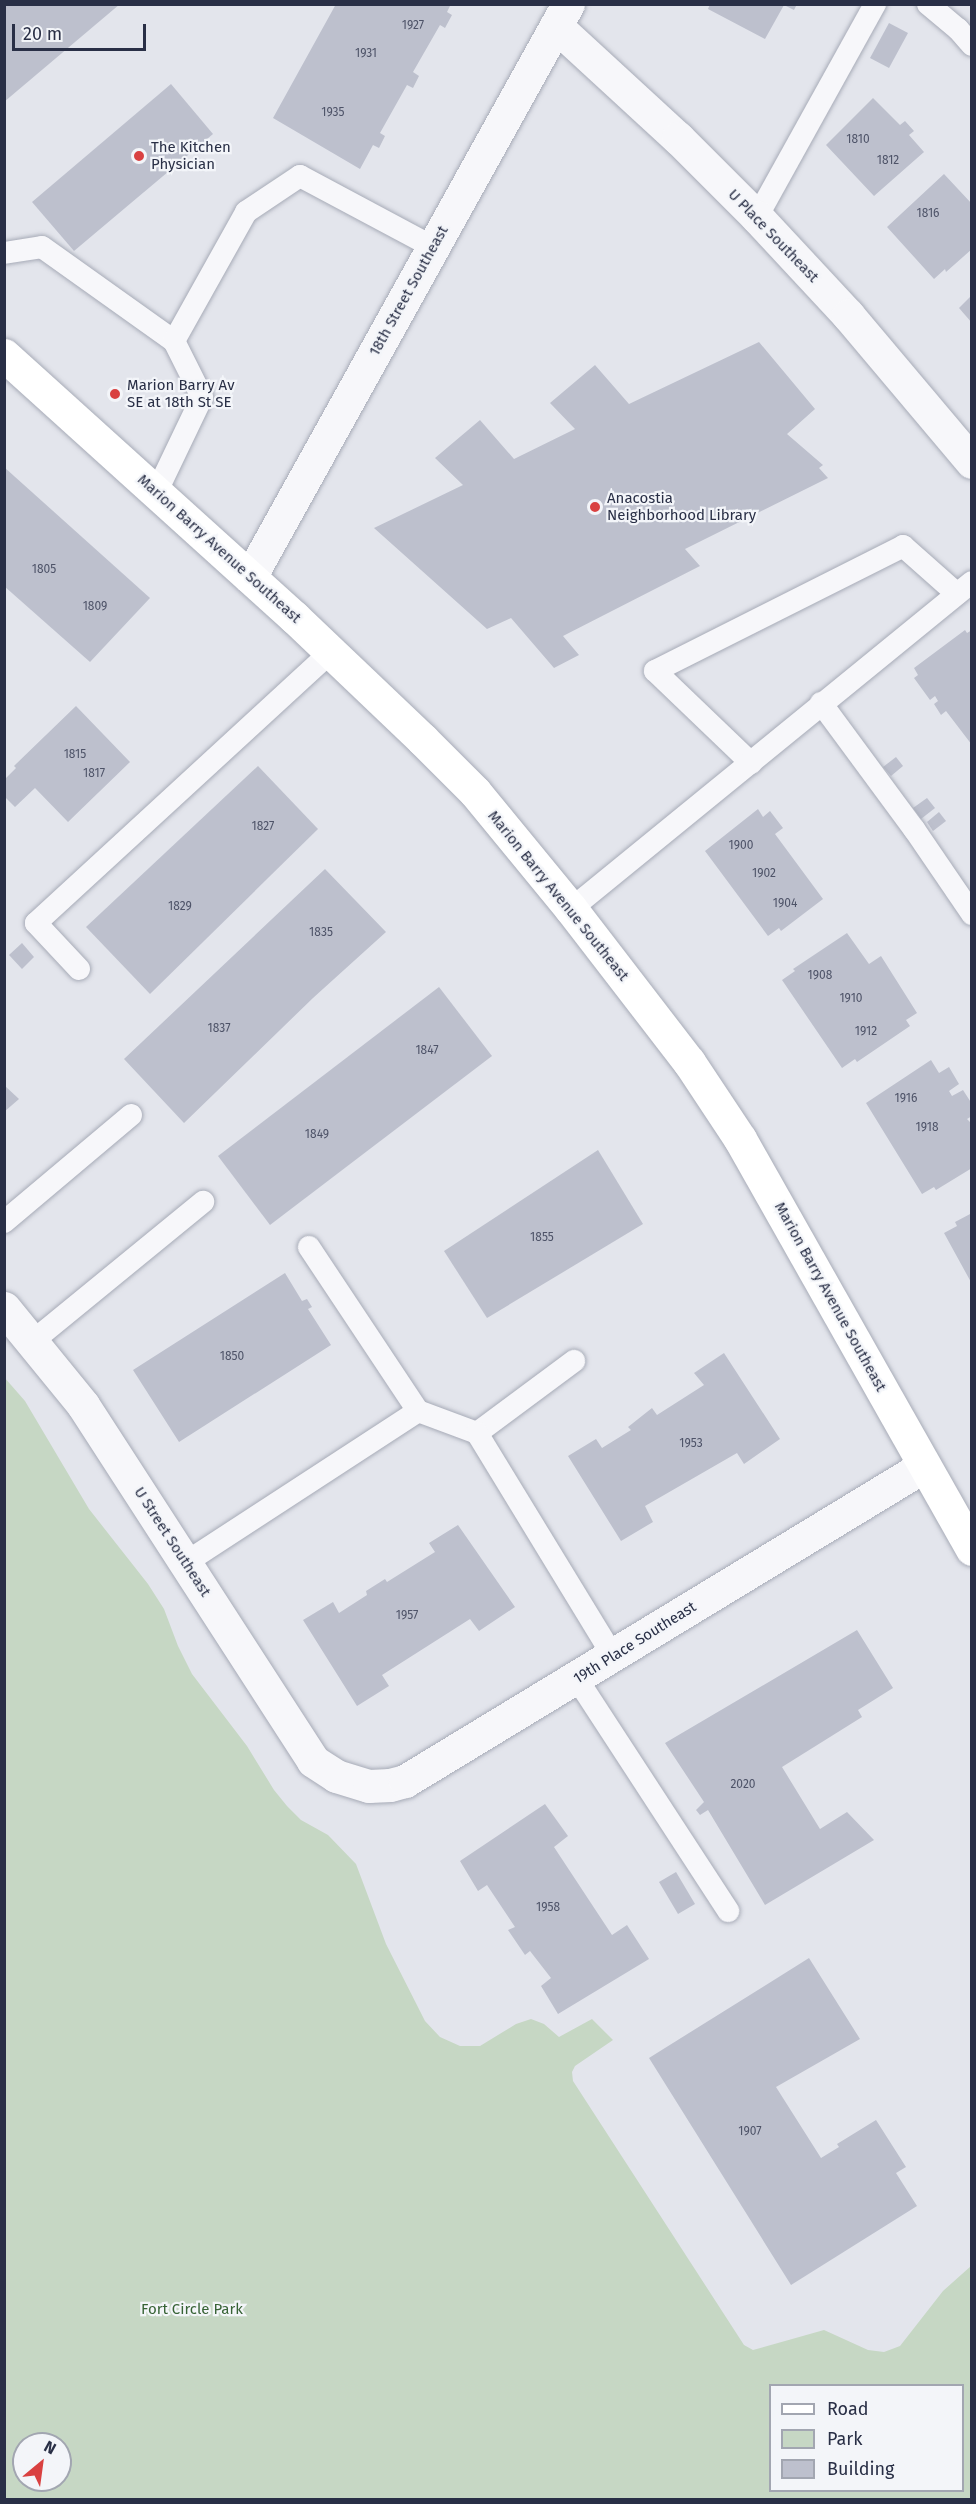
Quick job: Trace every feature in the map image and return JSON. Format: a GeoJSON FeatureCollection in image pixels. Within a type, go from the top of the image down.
{"type":"FeatureCollection","features":[{"type":"Feature","properties":{"kind":"main road","name":"Marion Barry Avenue Southeast"},"geometry":{"type":"LineString","coordinates":[[8,366],[157,491],[331,652],[475,792],[572,909],[689,1062],[728,1119],[972,1549]]}},
{"type":"Feature","properties":{"kind":"street","name":"U Place Southeast"},"geometry":{"type":"LineString","coordinates":[[562,15],[848,315],[972,462]]}},
{"type":"Feature","properties":{"kind":"street","name":"18th Street Southeast"},"geometry":{"type":"LineString","coordinates":[[250,577],[562,15]]}},
{"type":"Feature","properties":{"kind":"street","name":"U Street Southeast"},"geometry":{"type":"LineString","coordinates":[[4,1308],[83,1405],[313,1761],[336,1776]]}},
{"type":"Feature","properties":{"kind":"street","name":"19th Place Southeast"},"geometry":{"type":"LineString","coordinates":[[336,1776],[369,1786],[405,1781],[577,1679],[924,1466]]}},
{"type":"Feature","properties":{"kind":"lane"},"geometry":{"type":"LineString","coordinates":[[756,217],[876,4]]}},
{"type":"Feature","properties":{"kind":"lane"},"geometry":{"type":"LineString","coordinates":[[928,4],[958,29],[972,45]]}},
{"type":"Feature","properties":{"kind":"lane"},"geometry":{"type":"LineString","coordinates":[[174,341],[246,212],[300,176],[433,247]]}},
{"type":"Feature","properties":{"kind":"lane"},"geometry":{"type":"LineString","coordinates":[[4,253],[42,247],[174,341],[202,397],[157,491]]}},
{"type":"Feature","properties":{"kind":"lane"},"geometry":{"type":"LineString","coordinates":[[572,909],[751,763],[821,703],[964,588],[903,546],[655,671],[751,763]]}},
{"type":"Feature","properties":{"kind":"lane"},"geometry":{"type":"LineString","coordinates":[[80,969],[36,923],[331,652]]}},
{"type":"Feature","properties":{"kind":"lane"},"geometry":{"type":"LineString","coordinates":[[821,703],[914,829],[972,914]]}},
{"type":"Feature","properties":{"kind":"lane"},"geometry":{"type":"LineString","coordinates":[[4,1222],[131,1115]]}},
{"type":"Feature","properties":{"kind":"lane"},"geometry":{"type":"LineString","coordinates":[[33,1341],[203,1202]]}},
{"type":"Feature","properties":{"kind":"lane"},"geometry":{"type":"LineString","coordinates":[[309,1246],[418,1411],[477,1433],[613,1656]]}},
{"type":"Feature","properties":{"kind":"lane"},"geometry":{"type":"LineString","coordinates":[[477,1433],[574,1361]]}},
{"type":"Feature","properties":{"kind":"lane"},"geometry":{"type":"LineString","coordinates":[[185,1563],[418,1411]]}},
{"type":"Feature","properties":{"kind":"lane"},"geometry":{"type":"LineString","coordinates":[[577,1679],[728,1911]]}},
{"type":"Feature","properties":{"kind":"green space","name":"Fort Circle Park"},"geometry":{"type":"Polygon","coordinates":[[[4,1377],[25,1401],[89,1509],[148,1584],[164,1609],[192,1674],[247,1746],[274,1790],[301,1820],[328,1835],[356,1864],[386,1944],[425,2021],[440,2037],[460,2046],[480,2046],[516,2024],[531,2019],[544,2024],[559,2037],[592,2019],[613,2040],[575,2066],[572,2072],[573,2081],[744,2345],[753,2350],[824,2330],[868,2350],[884,2352],[900,2346],[943,2291],[971,2266],[971,2499],[5,2499],[4,1377]]]}},
{"type":"Feature","properties":{"kind":"building"},"geometry":{"type":"Polygon","coordinates":[[[4,4],[120,4],[4,102],[4,4]]]}},
{"type":"Feature","properties":{"kind":"building"},"geometry":{"type":"Polygon","coordinates":[[[336,4],[451,4],[447,12],[452,15],[445,28],[440,25],[413,72],[419,76],[413,88],[407,85],[380,133],[385,136],[379,148],[373,145],[360,169],[273,118],[336,4]]]}},
{"type":"Feature","properties":{"kind":"building"},"geometry":{"type":"Polygon","coordinates":[[[710,4],[797,4],[794,10],[784,5],[765,39],[708,9],[710,4]]]}},
{"type":"Feature","properties":{"kind":"building"},"geometry":{"type":"Polygon","coordinates":[[[889,23],[908,33],[889,68],[870,58],[889,23]]]}},
{"type":"Feature","properties":{"kind":"building"},"geometry":{"type":"Polygon","coordinates":[[[171,84],[213,134],[74,251],[32,202],[171,84]]]}},
{"type":"Feature","properties":{"kind":"building"},"geometry":{"type":"Polygon","coordinates":[[[873,98],[900,125],[905,121],[914,131],[909,135],[924,152],[874,196],[826,145],[873,98]]]}},
{"type":"Feature","properties":{"kind":"building"},"geometry":{"type":"Polygon","coordinates":[[[944,174],[972,204],[972,249],[946,272],[945,269],[934,279],[887,227],[944,174]]]}},
{"type":"Feature","properties":{"kind":"building"},"geometry":{"type":"Polygon","coordinates":[[[972,295],[972,323],[959,308],[972,295]]]}},
{"type":"Feature","properties":{"kind":"building","name":"Anacostia Neighborhood Library"},"geometry":{"type":"Polygon","coordinates":[[[759,342],[815,409],[787,434],[823,465],[819,468],[828,478],[685,549],[700,566],[563,636],[579,655],[554,668],[511,618],[487,629],[374,528],[463,485],[435,458],[480,420],[514,459],[575,429],[550,403],[595,365],[629,404],[759,342]]]}},
{"type":"Feature","properties":{"kind":"building"},"geometry":{"type":"Polygon","coordinates":[[[4,467],[150,598],[90,662],[4,586],[4,467]]]}},
{"type":"Feature","properties":{"kind":"building"},"geometry":{"type":"Polygon","coordinates":[[[965,630],[967,633],[972,630],[972,745],[946,711],[941,715],[934,704],[938,701],[935,696],[930,700],[914,678],[918,675],[914,668],[965,630]]]}},
{"type":"Feature","properties":{"kind":"building"},"geometry":{"type":"Polygon","coordinates":[[[76,706],[130,762],[68,822],[35,788],[15,807],[4,796],[4,780],[16,768],[14,766],[76,706]]]}},
{"type":"Feature","properties":{"kind":"building"},"geometry":{"type":"Polygon","coordinates":[[[896,757],[903,766],[891,776],[883,767],[896,757]]]}},
{"type":"Feature","properties":{"kind":"building"},"geometry":{"type":"Polygon","coordinates":[[[258,766],[318,829],[150,994],[86,927],[258,766]]]}},
{"type":"Feature","properties":{"kind":"building"},"geometry":{"type":"Polygon","coordinates":[[[927,798],[935,808],[921,819],[913,808],[927,798]]]}},
{"type":"Feature","properties":{"kind":"building"},"geometry":{"type":"Polygon","coordinates":[[[758,809],[763,817],[770,811],[783,828],[775,834],[823,899],[781,931],[779,928],[768,936],[705,851],[758,809]]]}},
{"type":"Feature","properties":{"kind":"building"},"geometry":{"type":"Polygon","coordinates":[[[939,812],[946,821],[933,831],[927,822],[939,812]]]}},
{"type":"Feature","properties":{"kind":"building"},"geometry":{"type":"Polygon","coordinates":[[[325,869],[386,932],[313,998],[184,1123],[124,1059],[325,869]]]}},
{"type":"Feature","properties":{"kind":"building"},"geometry":{"type":"Polygon","coordinates":[[[847,933],[869,964],[881,956],[917,1013],[906,1020],[910,1026],[857,1062],[855,1059],[842,1068],[782,980],[795,971],[793,969],[847,933]]]}},
{"type":"Feature","properties":{"kind":"building"},"geometry":{"type":"Polygon","coordinates":[[[22,943],[34,957],[22,969],[9,955],[22,943]]]}},
{"type":"Feature","properties":{"kind":"building"},"geometry":{"type":"Polygon","coordinates":[[[439,987],[492,1056],[270,1225],[218,1156],[439,987]]]}},
{"type":"Feature","properties":{"kind":"building"},"geometry":{"type":"Polygon","coordinates":[[[931,1060],[939,1073],[949,1067],[959,1084],[949,1091],[952,1096],[963,1090],[972,1104],[972,1116],[967,1119],[972,1124],[972,1168],[936,1190],[934,1187],[922,1194],[866,1103],[931,1060]]]}},
{"type":"Feature","properties":{"kind":"building"},"geometry":{"type":"Polygon","coordinates":[[[4,1085],[19,1099],[4,1112],[4,1085]]]}},
{"type":"Feature","properties":{"kind":"building"},"geometry":{"type":"Polygon","coordinates":[[[598,1150],[643,1224],[487,1318],[444,1251],[598,1150]]]}},
{"type":"Feature","properties":{"kind":"building"},"geometry":{"type":"Polygon","coordinates":[[[972,1213],[972,1284],[944,1233],[957,1226],[955,1222],[972,1213]]]}},
{"type":"Feature","properties":{"kind":"building"},"geometry":{"type":"Polygon","coordinates":[[[285,1273],[302,1301],[307,1299],[312,1307],[308,1309],[331,1345],[179,1442],[133,1370],[285,1273]]]}},
{"type":"Feature","properties":{"kind":"building"},"geometry":{"type":"Polygon","coordinates":[[[724,1353],[780,1439],[744,1464],[737,1453],[645,1506],[653,1522],[621,1541],[568,1456],[596,1439],[602,1448],[631,1430],[628,1427],[652,1408],[657,1415],[704,1385],[694,1373],[724,1353]]]}},
{"type":"Feature","properties":{"kind":"building"},"geometry":{"type":"Polygon","coordinates":[[[458,1525],[515,1607],[479,1631],[470,1619],[382,1675],[389,1686],[357,1706],[303,1620],[333,1602],[339,1613],[367,1595],[366,1591],[385,1579],[387,1582],[435,1552],[429,1543],[458,1525]]]}},
{"type":"Feature","properties":{"kind":"building"},"geometry":{"type":"Polygon","coordinates":[[[857,1630],[893,1688],[858,1710],[862,1717],[782,1767],[820,1829],[847,1812],[874,1840],[765,1905],[708,1810],[700,1815],[696,1810],[704,1802],[665,1743],[857,1630]]]}},
{"type":"Feature","properties":{"kind":"building"},"geometry":{"type":"Polygon","coordinates":[[[545,1804],[568,1836],[554,1847],[612,1935],[627,1925],[649,1959],[558,2014],[541,1986],[551,1978],[530,1951],[525,1955],[508,1930],[515,1927],[487,1885],[478,1891],[460,1861],[545,1804]]]}},
{"type":"Feature","properties":{"kind":"building"},"geometry":{"type":"Polygon","coordinates":[[[676,1872],[695,1904],[678,1914],[659,1882],[676,1872]]]}},
{"type":"Feature","properties":{"kind":"building"},"geometry":{"type":"Polygon","coordinates":[[[809,1958],[860,2039],[776,2087],[821,2158],[839,2147],[837,2144],[876,2120],[906,2167],[896,2173],[917,2206],[791,2285],[649,2058],[809,1958]]]}},
{"type":"Feature","properties":{"kind":"place","name":"The Kitchen Physician"},"geometry":{"type":"Point","coordinates":[139,156]}},
{"type":"Feature","properties":{"kind":"place","name":"Marion Barry Av SE at 18th St SE"},"geometry":{"type":"Point","coordinates":[115,394]}},
{"type":"Feature","properties":{"kind":"place","name":"Anacostia Neighborhood Library"},"geometry":{"type":"Point","coordinates":[595,507]}}]}
